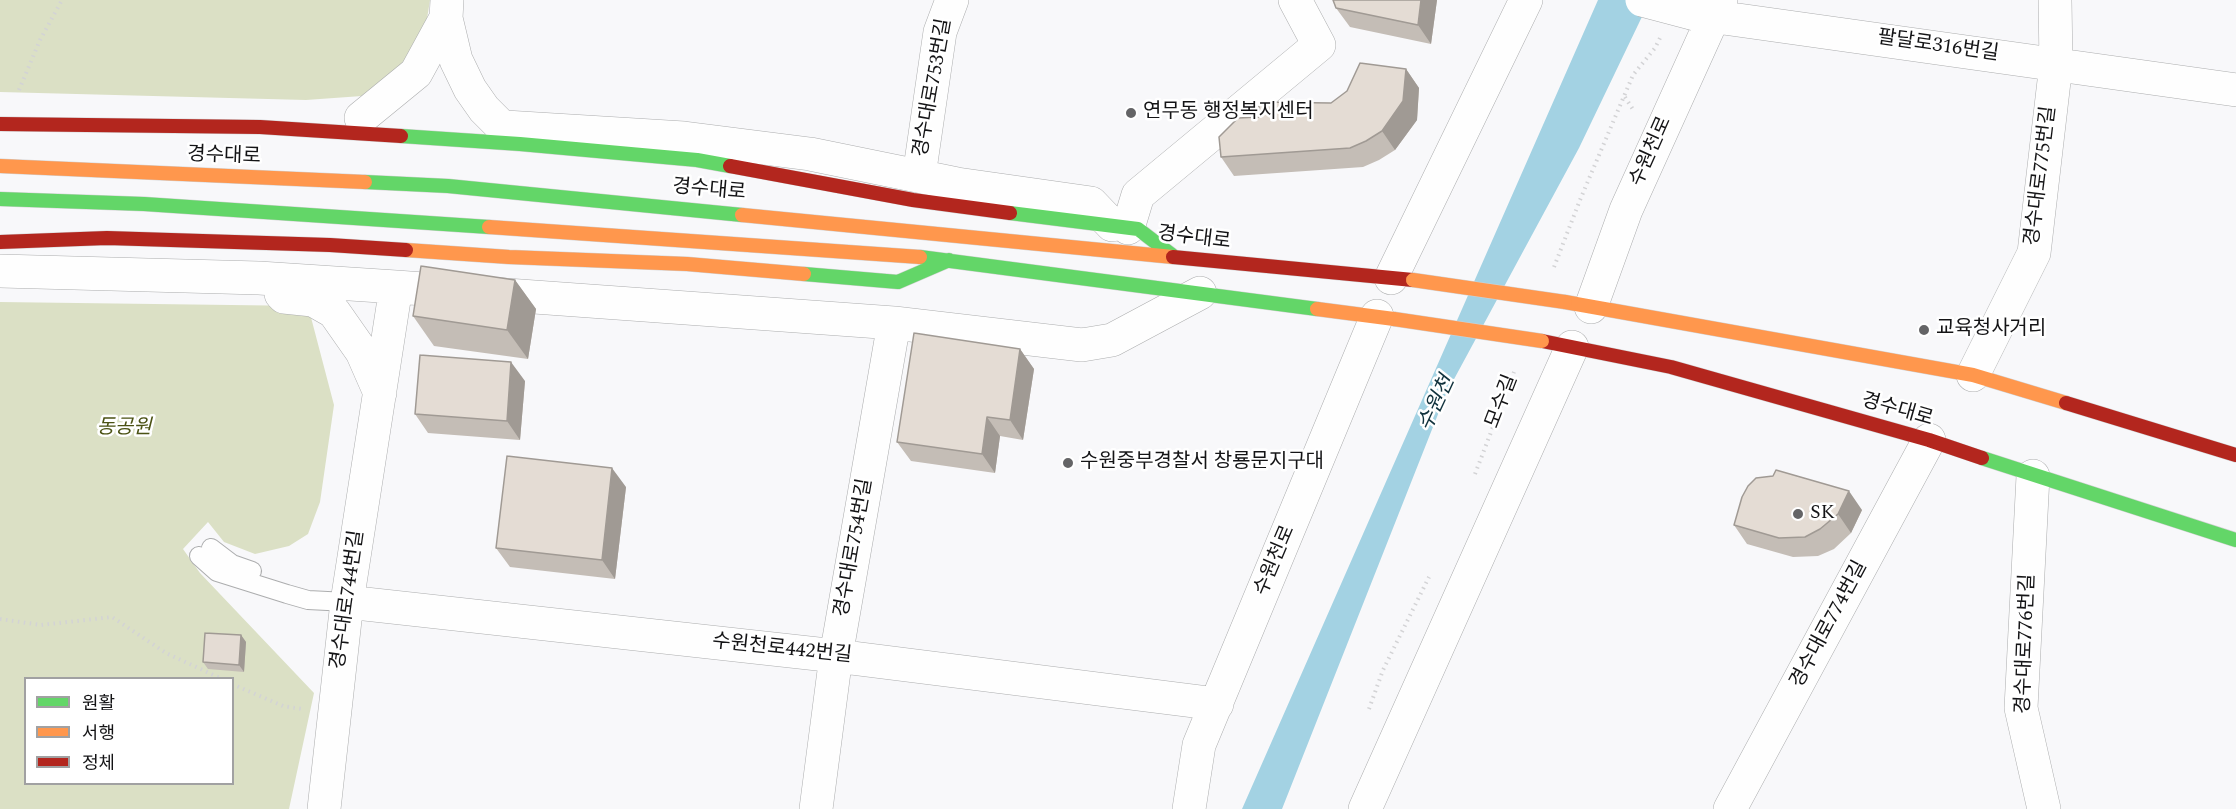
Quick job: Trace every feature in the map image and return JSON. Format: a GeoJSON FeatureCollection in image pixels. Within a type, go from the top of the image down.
{"type":"FeatureCollection","features":[{"type":"Feature","properties":{"kind":"main road"},"geometry":{"type":"LineString","coordinates":[[2,124],[260,127],[520,144],[697,160],[913,200],[1138,229],[1172,255]]}},
{"type":"Feature","properties":{"kind":"main road","name":"경수대로"},"geometry":{"type":"LineString","coordinates":[[0,166],[448,186],[1402,279],[1578,304]]}},
{"type":"Feature","properties":{"kind":"main road"},"geometry":{"type":"LineString","coordinates":[[0,199],[144,204],[901,254],[1386,317]]}},
{"type":"Feature","properties":{"kind":"main road"},"geometry":{"type":"LineString","coordinates":[[0,242],[107,238],[330,245],[509,257],[687,264],[898,282],[951,260]]}},
{"type":"Feature","properties":{"kind":"main road"},"geometry":{"type":"LineString","coordinates":[[1578,304],[1973,375],[2236,455]]}},
{"type":"Feature","properties":{"kind":"main road","name":"경수대로"},"geometry":{"type":"LineString","coordinates":[[1386,317],[1557,344],[1671,367],[1929,440],[2033,476],[2236,540]]}},
{"type":"Feature","properties":{"kind":"street","name":"경수대로753번길"},"geometry":{"type":"LineString","coordinates":[[918,176],[940,32],[952,0]]}},
{"type":"Feature","properties":{"kind":"street"},"geometry":{"type":"LineString","coordinates":[[73,125],[107,109],[361,118],[684,138],[810,154],[918,176],[1091,203],[1120,226],[1138,195],[1319,45],[1295,0]]}},
{"type":"Feature","properties":{"kind":"street"},"geometry":{"type":"LineString","coordinates":[[1402,279],[1526,0]]}},
{"type":"Feature","properties":{"kind":"street","name":"팔달로316번길"},"geometry":{"type":"LineString","coordinates":[[1642,0],[2236,90]]}},
{"type":"Feature","properties":{"kind":"street","name":"경수대로775번길"},"geometry":{"type":"LineString","coordinates":[[1973,375],[2034,253],[2056,64],[2055,0]]}},
{"type":"Feature","properties":{"kind":"street"},"geometry":{"type":"LineString","coordinates":[[447,9],[456,60],[470,89],[484,109],[502,127]]}},
{"type":"Feature","properties":{"kind":"street"},"geometry":{"type":"LineString","coordinates":[[361,118],[416,73],[447,9]]}},
{"type":"Feature","properties":{"kind":"street","name":"수원천로"},"geometry":{"type":"LineString","coordinates":[[1578,304],[1626,210],[1710,10]]}},
{"type":"Feature","properties":{"kind":"street"},"geometry":{"type":"LineString","coordinates":[[0,271],[259,278],[396,287],[894,323],[1082,345],[1112,340],[1200,293]]}},
{"type":"Feature","properties":{"kind":"street"},"geometry":{"type":"LineString","coordinates":[[259,278],[284,297],[313,300],[334,312],[362,352],[380,393]]}},
{"type":"Feature","properties":{"kind":"street","name":"경수대로744번길"},"geometry":{"type":"LineString","coordinates":[[324,809],[347,602],[396,287]]}},
{"type":"Feature","properties":{"kind":"street","name":"수원천로"},"geometry":{"type":"LineString","coordinates":[[1189,809],[1199,745],[1386,317]]}},
{"type":"Feature","properties":{"kind":"street","name":"경수대로754번길"},"geometry":{"type":"LineString","coordinates":[[816,809],[836,656],[894,323]]}},
{"type":"Feature","properties":{"kind":"street"},"geometry":{"type":"LineString","coordinates":[[1365,809],[1557,344]]}},
{"type":"Feature","properties":{"kind":"street","name":"경수대로774번길"},"geometry":{"type":"LineString","coordinates":[[1730,809],[1929,440]]}},
{"type":"Feature","properties":{"kind":"street","name":"경수대로776번길"},"geometry":{"type":"LineString","coordinates":[[2033,476],[2021,708],[2044,809]]}},
{"type":"Feature","properties":{"kind":"street","name":"수원천로442번길"},"geometry":{"type":"LineString","coordinates":[[347,602],[836,656],[1216,704]]}},
{"type":"Feature","properties":{"kind":"lane"},"geometry":{"type":"LineString","coordinates":[[205,552],[300,588],[347,602]]}},
{"type":"Feature","properties":{"kind":"path"},"geometry":{"type":"LineString","coordinates":[[2,124],[40,40],[62,0]]}},
{"type":"Feature","properties":{"kind":"path"},"geometry":{"type":"LineString","coordinates":[[1552,271],[1633,75],[1655,48],[1665,29]]}},
{"type":"Feature","properties":{"kind":"path","name":"모수길"},"geometry":{"type":"LineString","coordinates":[[1473,478],[1514,370]]}},
{"type":"Feature","properties":{"kind":"path"},"geometry":{"type":"LineString","coordinates":[[1366,719],[1383,670],[1432,569]]}},
{"type":"Feature","properties":{"kind":"path"},"geometry":{"type":"LineString","coordinates":[[0,619],[41,625],[112,617],[166,653],[218,677]]}},
{"type":"Feature","properties":{"kind":"path"},"geometry":{"type":"LineString","coordinates":[[234,685],[283,706]]}},
{"type":"Feature","properties":{"kind":"green space"},"geometry":{"type":"Polygon","coordinates":[[[0,0],[430,0],[422,50],[362,96],[306,100],[0,92],[0,0]]]}},
{"type":"Feature","properties":{"kind":"green space","name":"동공원"},"geometry":{"type":"Polygon","coordinates":[[[0,302],[308,306],[334,405],[320,502],[308,534],[289,546],[255,554],[224,542],[208,522],[183,549],[200,573],[314,693],[289,809],[0,809],[0,302]]]}},
{"type":"Feature","properties":{"kind":"water","name":"수원천"},"geometry":{"type":"Polygon","coordinates":[[[1598,0],[1650,0],[1579,148],[1446,394],[1282,809],[1242,809],[1598,0]]]}},
{"type":"Feature","properties":{"kind":"building"},"geometry":{"type":"Polygon","coordinates":[[[1333,0],[1421,0],[1418,25],[1336,8],[1333,0]]]}},
{"type":"Feature","properties":{"kind":"building"},"geometry":{"type":"Polygon","coordinates":[[[1360,63],[1406,69],[1403,101],[1382,131],[1350,148],[1221,157],[1219,137],[1238,118],[1259,117],[1259,102],[1331,103],[1347,91],[1360,63]]]}},
{"type":"Feature","properties":{"kind":"building"},"geometry":{"type":"Polygon","coordinates":[[[421,266],[515,280],[507,330],[413,316],[421,266]]]}},
{"type":"Feature","properties":{"kind":"building"},"geometry":{"type":"Polygon","coordinates":[[[914,333],[1020,349],[1010,420],[987,417],[982,454],[897,442],[914,333]]]}},
{"type":"Feature","properties":{"kind":"building"},"geometry":{"type":"Polygon","coordinates":[[[420,355],[511,362],[507,421],[415,414],[420,355]]]}},
{"type":"Feature","properties":{"kind":"building"},"geometry":{"type":"Polygon","coordinates":[[[507,456],[612,468],[602,560],[496,548],[507,456]]]}},
{"type":"Feature","properties":{"kind":"building"},"geometry":{"type":"Polygon","coordinates":[[[1776,470],[1849,491],[1838,514],[1820,529],[1805,537],[1779,538],[1734,525],[1742,497],[1748,486],[1756,478],[1773,476],[1776,470]]]}},
{"type":"Feature","properties":{"kind":"building"},"geometry":{"type":"Polygon","coordinates":[[[205,633],[241,635],[239,665],[203,662],[205,633]]]}},
{"type":"Feature","properties":{"kind":"traffic: fast"},"geometry":{"type":"LineString","coordinates":[[401,136],[697,160],[730,166]]}},
{"type":"Feature","properties":{"kind":"traffic: fast"},"geometry":{"type":"LineString","coordinates":[[365,182],[448,186],[742,215]]}},
{"type":"Feature","properties":{"kind":"traffic: fast"},"geometry":{"type":"LineString","coordinates":[[0,199],[144,204],[489,227]]}},
{"type":"Feature","properties":{"kind":"traffic: fast"},"geometry":{"type":"LineString","coordinates":[[1010,213],[1138,229],[1172,255]]}},
{"type":"Feature","properties":{"kind":"traffic: fast"},"geometry":{"type":"LineString","coordinates":[[920,257],[1317,309]]}},
{"type":"Feature","properties":{"kind":"traffic: fast"},"geometry":{"type":"LineString","coordinates":[[804,274],[898,282],[949,260]]}},
{"type":"Feature","properties":{"kind":"traffic: fast"},"geometry":{"type":"LineString","coordinates":[[1982,458],[2236,540]]}},
{"type":"Feature","properties":{"kind":"traffic: slow"},"geometry":{"type":"LineString","coordinates":[[0,166],[365,182]]}},
{"type":"Feature","properties":{"kind":"traffic: slow"},"geometry":{"type":"LineString","coordinates":[[742,215],[1173,257]]}},
{"type":"Feature","properties":{"kind":"traffic: slow"},"geometry":{"type":"LineString","coordinates":[[489,227],[920,257]]}},
{"type":"Feature","properties":{"kind":"traffic: slow"},"geometry":{"type":"LineString","coordinates":[[406,250],[509,257],[687,264],[804,274]]}},
{"type":"Feature","properties":{"kind":"traffic: slow"},"geometry":{"type":"LineString","coordinates":[[1413,280],[1565,302]]}},
{"type":"Feature","properties":{"kind":"traffic: slow"},"geometry":{"type":"LineString","coordinates":[[1565,302],[1973,375],[2066,403]]}},
{"type":"Feature","properties":{"kind":"traffic: slow"},"geometry":{"type":"LineString","coordinates":[[1317,309],[1394,319]]}},
{"type":"Feature","properties":{"kind":"traffic: slow"},"geometry":{"type":"LineString","coordinates":[[1394,319],[1542,341]]}},
{"type":"Feature","properties":{"kind":"traffic: jam"},"geometry":{"type":"LineString","coordinates":[[0,124],[260,127],[401,136]]}},
{"type":"Feature","properties":{"kind":"traffic: jam"},"geometry":{"type":"LineString","coordinates":[[730,166],[913,200],[1010,213]]}},
{"type":"Feature","properties":{"kind":"traffic: jam"},"geometry":{"type":"LineString","coordinates":[[0,242],[107,238],[330,245],[406,250]]}},
{"type":"Feature","properties":{"kind":"traffic: jam"},"geometry":{"type":"LineString","coordinates":[[1173,257],[1413,280]]}},
{"type":"Feature","properties":{"kind":"traffic: jam"},"geometry":{"type":"LineString","coordinates":[[1542,341],[1671,367],[1929,440],[1982,458]]}},
{"type":"Feature","properties":{"kind":"traffic: jam"},"geometry":{"type":"LineString","coordinates":[[2066,403],[2236,455]]}},
{"type":"Feature","properties":{"kind":"place","name":"연무동 행정복지센터"},"geometry":{"type":"Point","coordinates":[1131,113]}},
{"type":"Feature","properties":{"kind":"place","name":"교육청사거리"},"geometry":{"type":"Point","coordinates":[1924,330]}},
{"type":"Feature","properties":{"kind":"place","name":"수원중부경찰서 창룡문지구대"},"geometry":{"type":"Point","coordinates":[1068,463]}},
{"type":"Feature","properties":{"kind":"place","name":"SK"},"geometry":{"type":"Point","coordinates":[1798,514]}}]}
